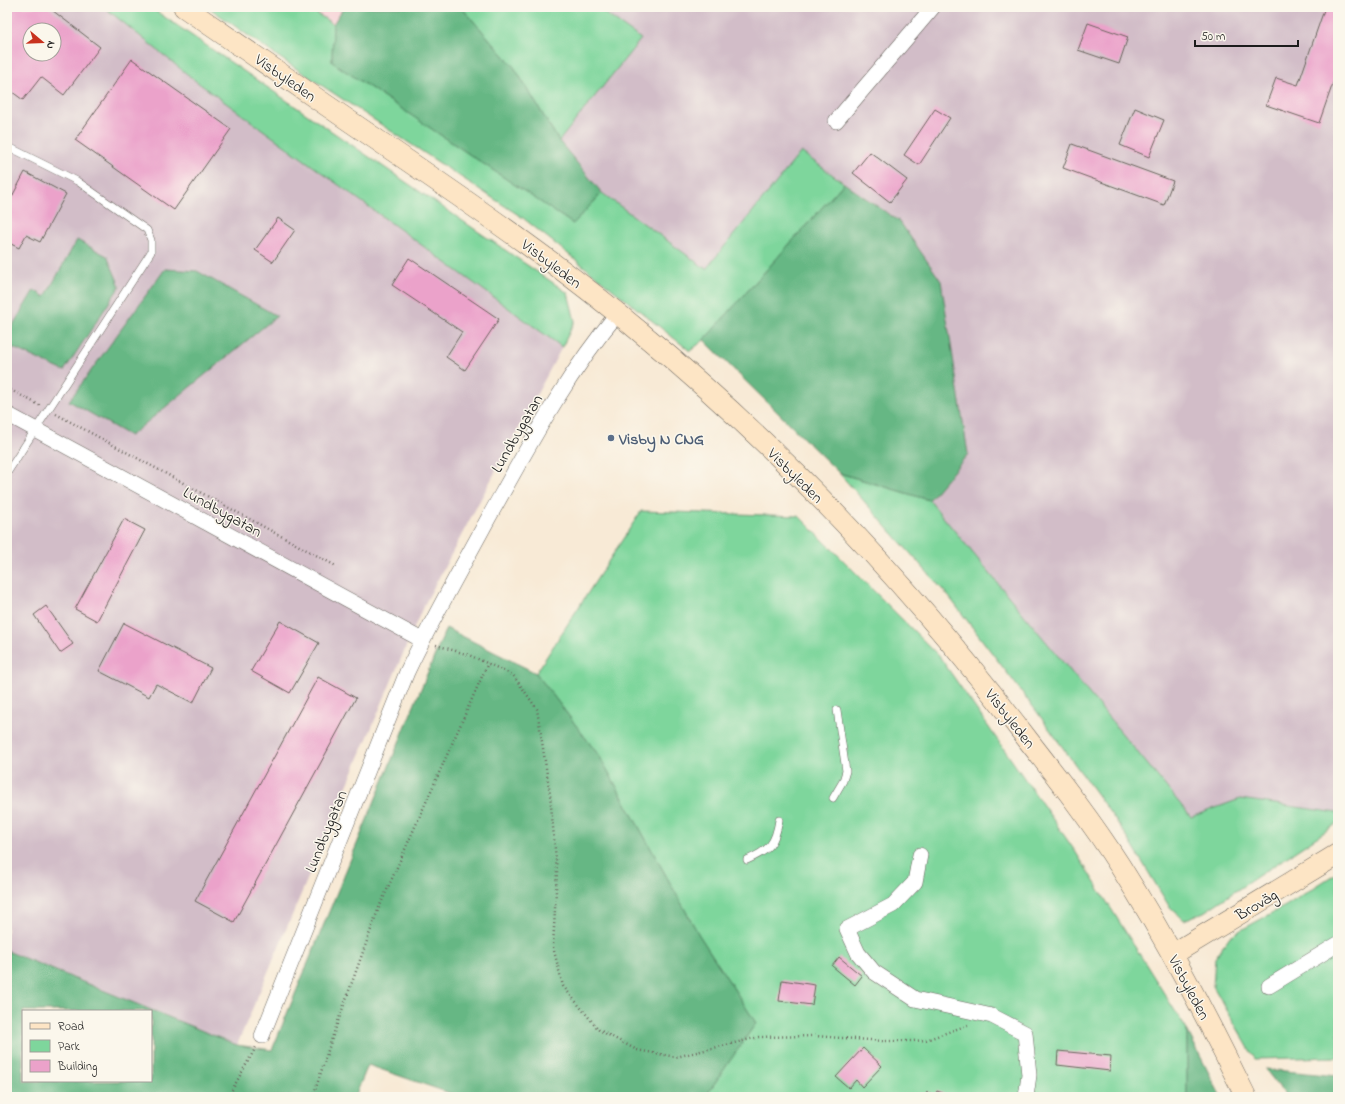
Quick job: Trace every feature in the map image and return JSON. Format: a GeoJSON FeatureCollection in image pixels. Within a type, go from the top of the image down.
{"type":"FeatureCollection","features":[{"type":"Feature","properties":{"kind":"main road","name":"Visbyleden"},"geometry":{"type":"LineString","coordinates":[[184,7],[455,193],[520,239],[618,313],[687,372],[795,472],[879,559],[929,616],[978,675],[1064,787],[1118,863],[1173,954],[1246,1097]]}},
{"type":"Feature","properties":{"kind":"main road","name":"Broväg"},"geometry":{"type":"LineString","coordinates":[[1173,954],[1338,854]]}},
{"type":"Feature","properties":{"kind":"street"},"geometry":{"type":"LineString","coordinates":[[836,121],[933,7]]}},
{"type":"Feature","properties":{"kind":"street","name":"Lundbygatan"},"geometry":{"type":"LineString","coordinates":[[262,1036],[407,672],[422,640],[517,467],[562,389],[618,313]]}},
{"type":"Feature","properties":{"kind":"street","name":"Lundbygatan"},"geometry":{"type":"LineString","coordinates":[[7,414],[422,640]]}},
{"type":"Feature","properties":{"kind":"street"},"geometry":{"type":"LineString","coordinates":[[920,855],[915,882],[893,904],[848,929],[858,953],[874,972],[915,999],[992,1016],[1025,1033],[1029,1075],[1026,1097]]}},
{"type":"Feature","properties":{"kind":"street"},"geometry":{"type":"LineString","coordinates":[[1269,986],[1338,944]]}},
{"type":"Feature","properties":{"kind":"lane"},"geometry":{"type":"LineString","coordinates":[[7,146],[77,181],[147,230],[151,240],[150,252],[7,473]]}},
{"type":"Feature","properties":{"kind":"lane"},"geometry":{"type":"LineString","coordinates":[[833,798],[843,781],[846,771],[837,710]]}},
{"type":"Feature","properties":{"kind":"lane"},"geometry":{"type":"LineString","coordinates":[[747,860],[765,852],[772,844],[779,820]]}},
{"type":"Feature","properties":{"kind":"path"},"geometry":{"type":"LineString","coordinates":[[7,388],[336,566]]}},
{"type":"Feature","properties":{"kind":"path"},"geometry":{"type":"LineString","coordinates":[[422,640],[488,663],[513,674],[537,709],[550,794],[557,871],[553,947],[563,986],[599,1030],[637,1050],[676,1057],[759,1037],[815,1036],[883,1042],[926,1040],[992,1016]]}},
{"type":"Feature","properties":{"kind":"path"},"geometry":{"type":"LineString","coordinates":[[313,1097],[331,1041],[378,910],[488,663]]}},
{"type":"Feature","properties":{"kind":"path"},"geometry":{"type":"LineString","coordinates":[[228,1097],[262,1036]]}},
{"type":"Feature","properties":{"kind":"shaded area"},"geometry":{"type":"Polygon","coordinates":[[[7,7],[104,7],[197,82],[562,347],[422,609],[237,1045],[7,951],[7,345],[64,371],[77,241],[45,297],[34,290],[7,335],[7,7]]]}},
{"type":"Feature","properties":{"kind":"shaded area"},"geometry":{"type":"Polygon","coordinates":[[[307,7],[344,7],[333,24],[307,7]]]}},
{"type":"Feature","properties":{"kind":"shaded area"},"geometry":{"type":"Polygon","coordinates":[[[596,7],[1338,7],[1338,813],[1240,799],[1191,817],[929,500],[968,454],[900,222],[801,152],[706,269],[602,193],[559,141],[641,39],[596,7]]]}},
{"type":"Feature","properties":{"kind":"green space"},"geometry":{"type":"Polygon","coordinates":[[[104,7],[150,7],[568,293],[575,321],[562,347],[197,82],[104,7]]]}},
{"type":"Feature","properties":{"kind":"green space"},"geometry":{"type":"Polygon","coordinates":[[[208,7],[307,7],[333,24],[332,62],[573,224],[602,193],[706,269],[801,152],[844,183],[704,340],[690,351],[523,218],[277,56],[208,7]]]}},
{"type":"Feature","properties":{"kind":"green space"},"geometry":{"type":"Polygon","coordinates":[[[344,7],[461,7],[514,67],[559,141],[602,193],[573,224],[332,62],[333,24],[344,7]]]}},
{"type":"Feature","properties":{"kind":"green space"},"geometry":{"type":"Polygon","coordinates":[[[461,7],[596,7],[641,39],[559,141],[514,67],[461,7]]]}},
{"type":"Feature","properties":{"kind":"green space"},"geometry":{"type":"Polygon","coordinates":[[[844,183],[900,222],[941,281],[968,454],[929,500],[839,473],[704,340],[844,183]]]}},
{"type":"Feature","properties":{"kind":"green space"},"geometry":{"type":"Polygon","coordinates":[[[77,240],[107,256],[120,286],[64,371],[7,345],[7,335],[34,290],[45,297],[77,240]]]}},
{"type":"Feature","properties":{"kind":"green space"},"geometry":{"type":"Polygon","coordinates":[[[165,269],[197,271],[277,316],[130,436],[69,401],[165,269]]]}},
{"type":"Feature","properties":{"kind":"green space"},"geometry":{"type":"Polygon","coordinates":[[[839,473],[929,500],[1191,817],[1240,799],[1338,813],[1338,823],[1204,912],[1184,920],[1169,906],[1124,832],[1037,712],[950,598],[839,473]]]}},
{"type":"Feature","properties":{"kind":"green space"},"geometry":{"type":"Polygon","coordinates":[[[641,511],[799,516],[939,656],[1075,851],[1187,1030],[1187,1097],[705,1097],[756,1023],[699,935],[600,757],[536,673],[641,511]]]}},
{"type":"Feature","properties":{"kind":"green space"},"geometry":{"type":"Polygon","coordinates":[[[446,628],[536,673],[600,757],[699,935],[756,1023],[705,1097],[461,1097],[368,1065],[355,1097],[7,1097],[7,951],[151,1010],[22,1010],[22,1082],[152,1082],[152,1010],[237,1045],[272,1050],[446,628]]]}},
{"type":"Feature","properties":{"kind":"green space"},"geometry":{"type":"Polygon","coordinates":[[[1338,872],[1338,1057],[1255,1059],[1213,986],[1215,958],[1230,936],[1287,905],[1338,872]]]}},
{"type":"Feature","properties":{"kind":"green space"},"geometry":{"type":"Polygon","coordinates":[[[1187,1030],[1221,1097],[1187,1097],[1187,1030]]]}},
{"type":"Feature","properties":{"kind":"green space"},"geometry":{"type":"Polygon","coordinates":[[[1265,1069],[1338,1076],[1338,1097],[1287,1097],[1265,1069]]]}},
{"type":"Feature","properties":{"kind":"building"},"geometry":{"type":"Polygon","coordinates":[[[7,7],[48,7],[100,47],[64,95],[41,77],[23,100],[7,88],[7,7]]]}},
{"type":"Feature","properties":{"kind":"building"},"geometry":{"type":"Polygon","coordinates":[[[1325,7],[1338,7],[1338,69],[1319,123],[1266,105],[1276,78],[1298,85],[1325,7]]]}},
{"type":"Feature","properties":{"kind":"building"},"geometry":{"type":"Polygon","coordinates":[[[1088,23],[1128,37],[1119,64],[1078,50],[1088,23]]]}},
{"type":"Feature","properties":{"kind":"building"},"geometry":{"type":"Polygon","coordinates":[[[132,59],[231,129],[174,210],[75,140],[132,59]]]}},
{"type":"Feature","properties":{"kind":"building"},"geometry":{"type":"Polygon","coordinates":[[[1135,108],[1164,120],[1149,157],[1120,145],[1135,108]]]}},
{"type":"Feature","properties":{"kind":"building"},"geometry":{"type":"Polygon","coordinates":[[[935,109],[950,118],[919,165],[904,155],[935,109]]]}},
{"type":"Feature","properties":{"kind":"building"},"geometry":{"type":"Polygon","coordinates":[[[1072,144],[1173,181],[1164,205],[1063,168],[1072,144]]]}},
{"type":"Feature","properties":{"kind":"building"},"geometry":{"type":"Polygon","coordinates":[[[870,152],[907,180],[890,202],[853,173],[870,152]]]}},
{"type":"Feature","properties":{"kind":"building"},"geometry":{"type":"Polygon","coordinates":[[[25,172],[66,194],[40,242],[26,235],[19,248],[7,242],[7,206],[25,172]]]}},
{"type":"Feature","properties":{"kind":"building"},"geometry":{"type":"Polygon","coordinates":[[[278,218],[295,230],[273,262],[255,250],[278,218]]]}},
{"type":"Feature","properties":{"kind":"building"},"geometry":{"type":"Polygon","coordinates":[[[409,258],[499,319],[465,370],[446,357],[462,332],[392,285],[409,258]]]}},
{"type":"Feature","properties":{"kind":"building"},"geometry":{"type":"Polygon","coordinates":[[[124,519],[145,530],[97,621],[75,609],[124,519]]]}},
{"type":"Feature","properties":{"kind":"building"},"geometry":{"type":"Polygon","coordinates":[[[46,606],[73,644],[60,653],[34,615],[46,606]]]}},
{"type":"Feature","properties":{"kind":"building"},"geometry":{"type":"Polygon","coordinates":[[[280,621],[319,643],[290,693],[251,671],[280,621]]]}},
{"type":"Feature","properties":{"kind":"building"},"geometry":{"type":"Polygon","coordinates":[[[124,623],[211,668],[193,703],[156,684],[149,697],[99,671],[124,623]]]}},
{"type":"Feature","properties":{"kind":"building"},"geometry":{"type":"Polygon","coordinates":[[[318,677],[356,698],[234,922],[195,901],[318,677]]]}},
{"type":"Feature","properties":{"kind":"building"},"geometry":{"type":"Polygon","coordinates":[[[839,957],[862,976],[855,985],[832,966],[839,957]]]}},
{"type":"Feature","properties":{"kind":"building"},"geometry":{"type":"Polygon","coordinates":[[[782,980],[815,985],[812,1005],[779,1001],[782,980]]]}},
{"type":"Feature","properties":{"kind":"building"},"geometry":{"type":"Polygon","coordinates":[[[863,1048],[882,1066],[862,1087],[856,1080],[849,1088],[836,1077],[863,1048]]]}},
{"type":"Feature","properties":{"kind":"building"},"geometry":{"type":"Polygon","coordinates":[[[1058,1051],[1111,1056],[1110,1071],[1057,1065],[1058,1051]]]}},
{"type":"Feature","properties":{"kind":"building"},"geometry":{"type":"Polygon","coordinates":[[[937,1091],[953,1097],[925,1097],[927,1092],[935,1095],[937,1091]]]}},
{"type":"Feature","properties":{"kind":"place","name":"Visby N CNG"},"geometry":{"type":"Point","coordinates":[611,438]}}]}
